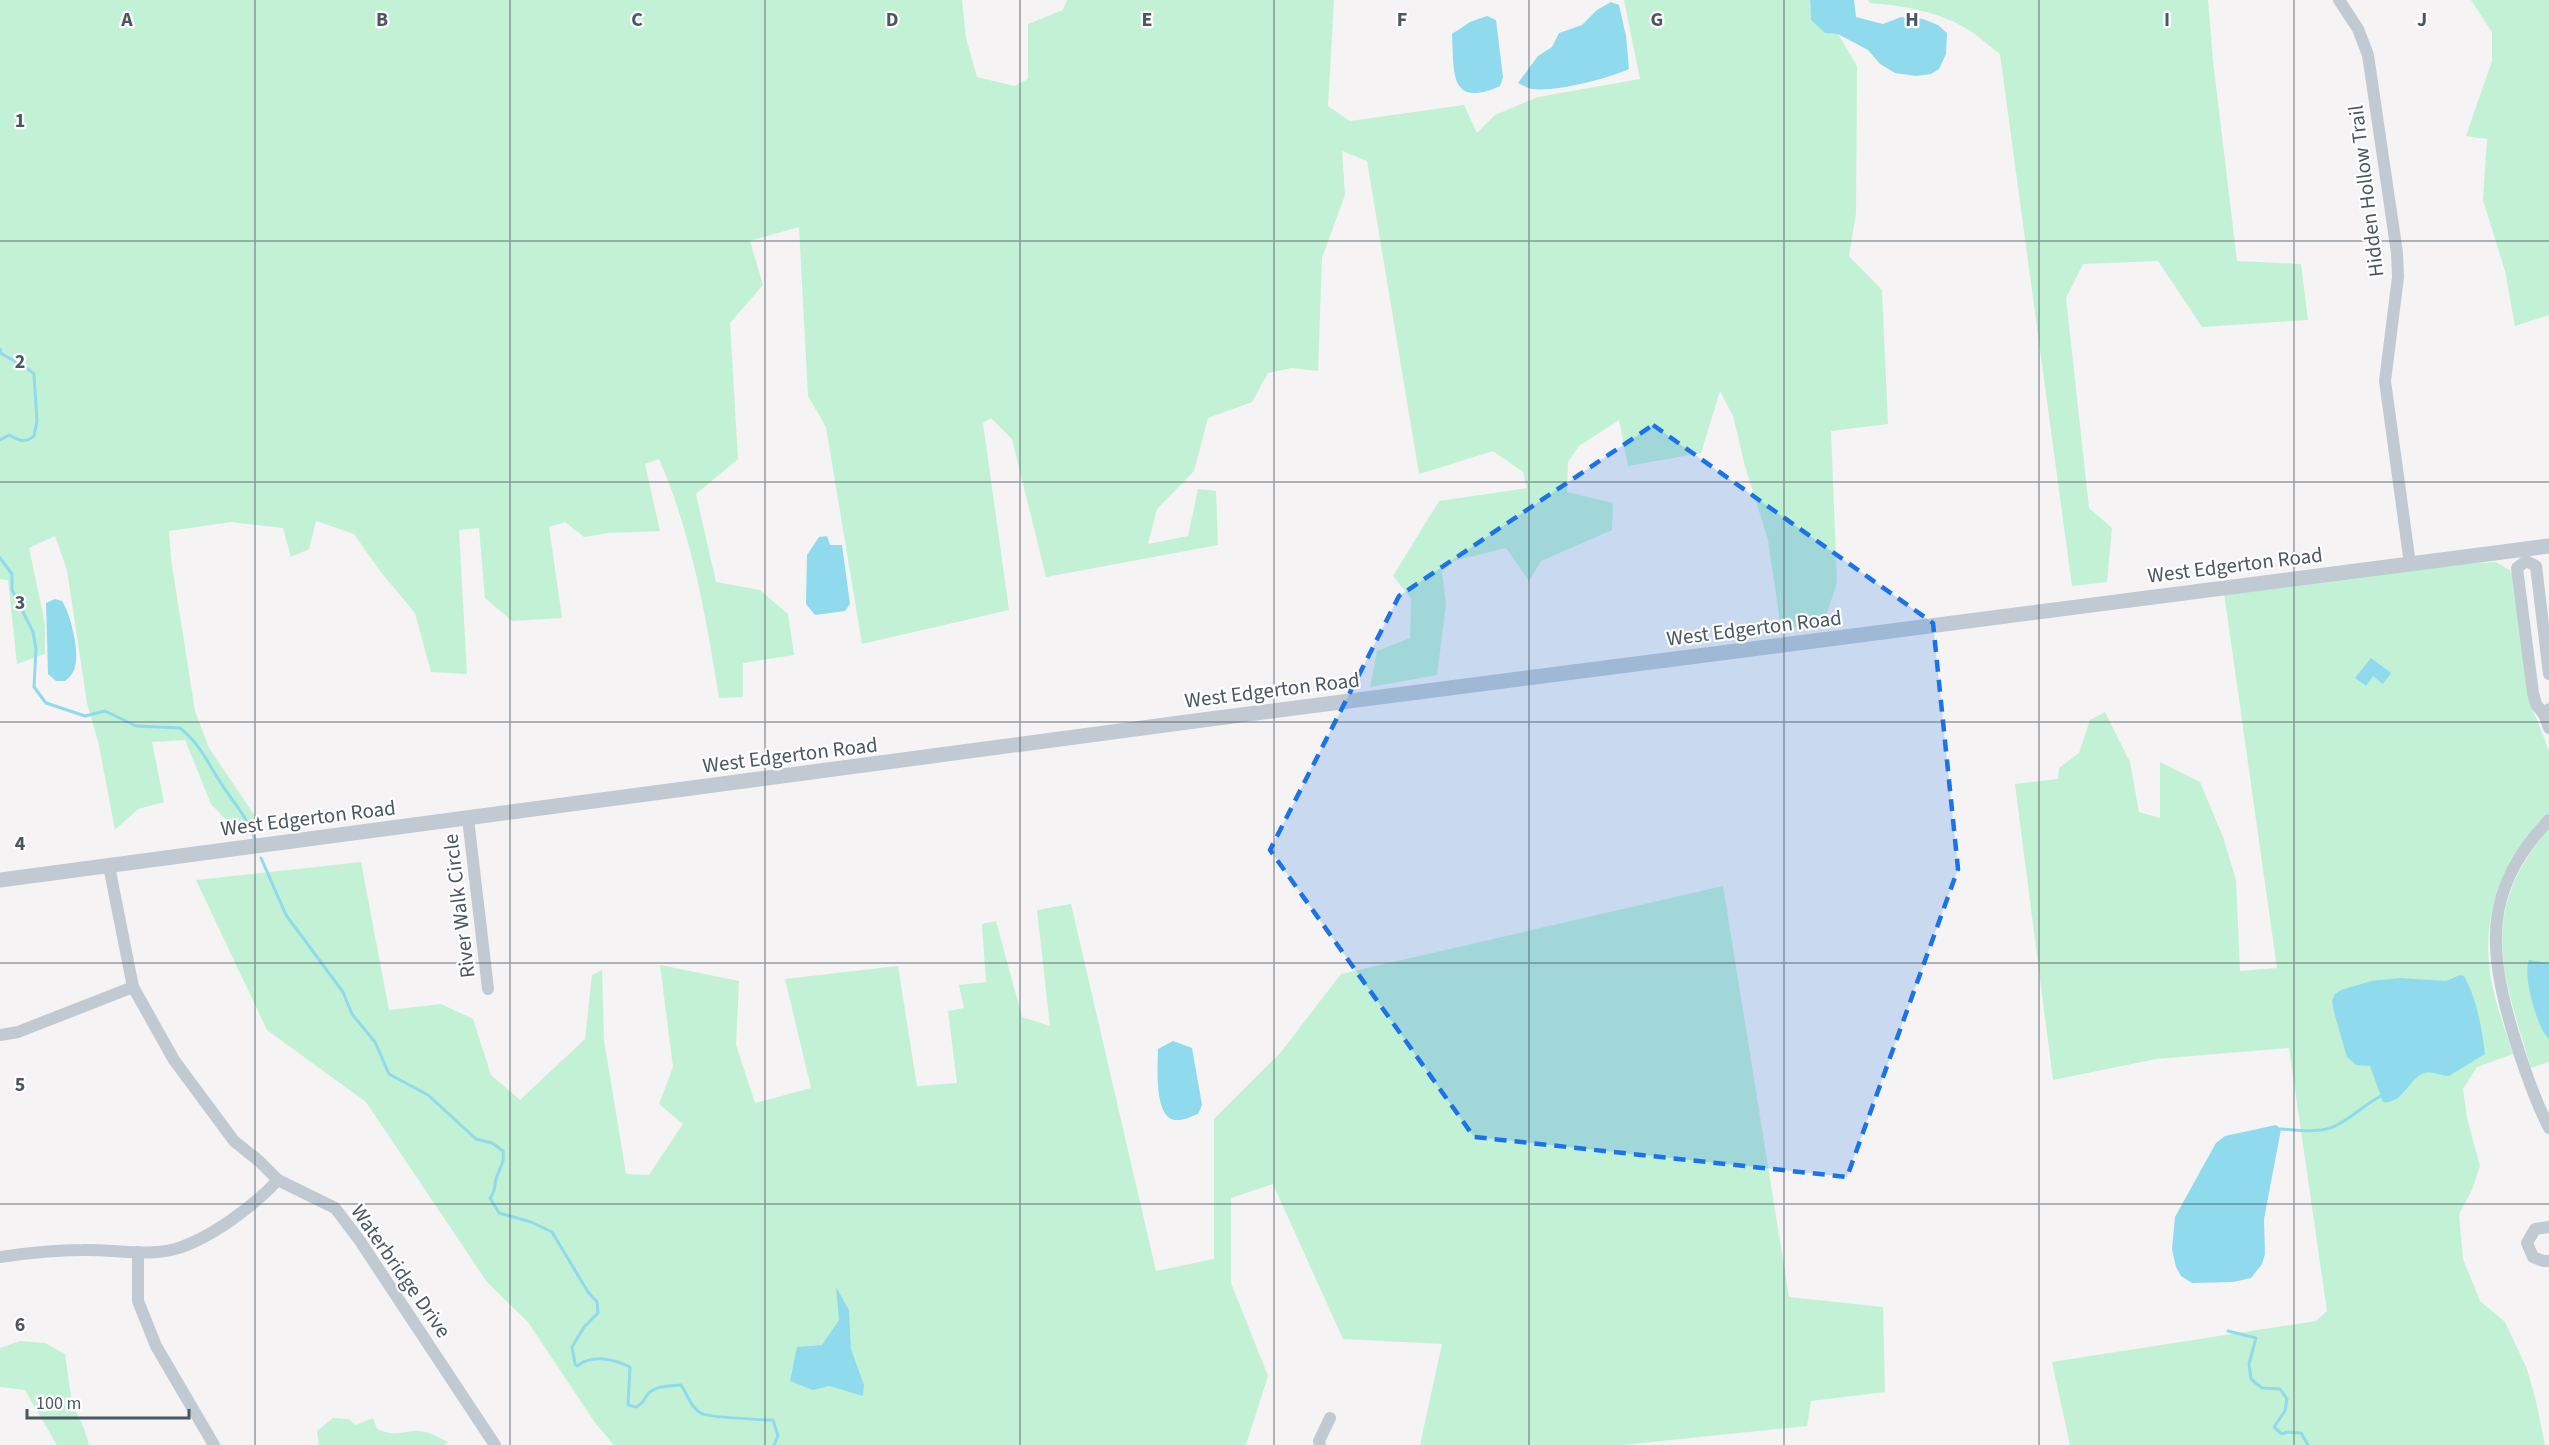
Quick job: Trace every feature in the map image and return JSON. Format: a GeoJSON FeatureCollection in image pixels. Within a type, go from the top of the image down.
{"type":"FeatureCollection","features":[{"type":"Feature","properties":{"kind":"street","name":"Hidden Hollow Trail"},"geometry":{"type":"LineString","coordinates":[[2339,0],[2358,29],[2368,56],[2397,253],[2398,277],[2385,381],[2410,564]]}},
{"type":"Feature","properties":{"kind":"street","name":"West Edgerton Road"},"geometry":{"type":"LineString","coordinates":[[0,880],[1210,719],[2410,564],[2525,555],[2549,546]]}},
{"type":"Feature","properties":{"kind":"street"},"geometry":{"type":"LineString","coordinates":[[2549,674],[2536,566],[2525,555],[2517,568],[2533,693],[2536,704],[2547,712],[2549,728]]}},
{"type":"Feature","properties":{"kind":"street","name":"River Walk Circle"},"geometry":{"type":"LineString","coordinates":[[468,819],[488,989]]}},
{"type":"Feature","properties":{"kind":"street"},"geometry":{"type":"LineString","coordinates":[[2549,820],[2518,858],[2507,881],[2501,900],[2495,942],[2496,962],[2504,1003],[2530,1086],[2549,1128]]}},
{"type":"Feature","properties":{"kind":"street","name":"Waterbridge Drive"},"geometry":{"type":"LineString","coordinates":[[109,866],[133,987],[174,1060],[234,1141],[278,1180],[334,1209],[360,1241],[495,1445]]}},
{"type":"Feature","properties":{"kind":"street"},"geometry":{"type":"LineString","coordinates":[[0,1035],[18,1032],[133,987]]}},
{"type":"Feature","properties":{"kind":"street"},"geometry":{"type":"LineString","coordinates":[[0,1257],[84,1250],[138,1252],[174,1249],[205,1237],[261,1198],[278,1180]]}},
{"type":"Feature","properties":{"kind":"street"},"geometry":{"type":"LineString","coordinates":[[2549,1227],[2535,1229],[2527,1243],[2533,1257],[2549,1261]]}},
{"type":"Feature","properties":{"kind":"street"},"geometry":{"type":"LineString","coordinates":[[138,1252],[138,1301],[156,1346],[214,1445]]}},
{"type":"Feature","properties":{"kind":"street"},"geometry":{"type":"LineString","coordinates":[[1320,1445],[1319,1440],[1330,1418]]}},
{"type":"Feature","properties":{"kind":"highlighted area"},"geometry":{"type":"Polygon","coordinates":[[[1653,425],[1933,623],[1958,869],[1847,1177],[1474,1137],[1270,850],[1399,596],[1653,425]]]}},
{"type":"Feature","properties":{"kind":"green space"},"geometry":{"type":"Polygon","coordinates":[[[0,0],[962,0],[966,38],[977,77],[1014,86],[1028,79],[1028,24],[1063,10],[1067,0],[1334,0],[1328,106],[1350,121],[1464,105],[1477,133],[1495,115],[1538,97],[1640,79],[1624,0],[1810,0],[1811,20],[1825,33],[1838,34],[1857,66],[1856,213],[1849,256],[1882,290],[1888,424],[1831,431],[1837,583],[1823,625],[1781,629],[1768,540],[1745,466],[1733,416],[1720,391],[1701,453],[1628,466],[1619,420],[1579,446],[1568,462],[1567,492],[1613,503],[1612,530],[1541,561],[1529,581],[1506,548],[1441,564],[1446,604],[1437,675],[1370,687],[1377,651],[1410,638],[1411,598],[1393,576],[1439,501],[1527,488],[1523,472],[1493,451],[1419,474],[1367,161],[1342,151],[1345,195],[1322,258],[1318,371],[1292,368],[1268,373],[1252,402],[1208,418],[1194,471],[1157,509],[1148,544],[1188,536],[1198,489],[1216,491],[1218,545],[1046,577],[1012,439],[991,418],[983,423],[1009,610],[862,644],[826,427],[808,396],[799,227],[750,241],[763,285],[730,323],[738,459],[696,494],[716,582],[760,590],[788,614],[794,655],[743,663],[743,697],[719,698],[703,607],[689,546],[671,487],[659,459],[645,464],[660,531],[608,533],[584,537],[565,522],[549,527],[562,618],[512,621],[485,598],[479,528],[459,530],[467,674],[431,672],[415,613],[380,571],[354,534],[316,521],[309,549],[291,557],[283,528],[231,522],[169,531],[171,559],[195,711],[209,748],[259,822],[239,833],[211,804],[185,740],[152,742],[164,802],[138,809],[115,830],[99,745],[87,703],[67,570],[55,536],[29,548],[45,624],[45,654],[17,664],[8,580],[0,579],[0,0]]]}},
{"type":"Feature","properties":{"kind":"green space"},"geometry":{"type":"Polygon","coordinates":[[[1868,0],[2208,0],[2237,261],[2301,264],[2308,320],[2202,327],[2158,261],[2083,264],[2066,298],[2089,508],[2112,528],[2107,582],[2072,586],[2000,54],[1972,32],[1940,16],[1893,5],[1870,3],[1868,0]]]}},
{"type":"Feature","properties":{"kind":"green space"},"geometry":{"type":"Polygon","coordinates":[[[2471,0],[2549,0],[2549,315],[2515,326],[2505,271],[2483,200],[2487,139],[2466,136],[2492,61],[2492,32],[2471,0]]]}},
{"type":"Feature","properties":{"kind":"green space"},"geometry":{"type":"Polygon","coordinates":[[[2495,562],[2510,570],[2513,576],[2532,707],[2549,751],[2549,813],[2520,846],[2509,863],[2494,901],[2488,943],[2489,965],[2496,999],[2513,1054],[2477,1067],[2463,1089],[2467,1118],[2480,1166],[2472,1190],[2459,1214],[2463,1259],[2480,1301],[2505,1322],[2527,1369],[2545,1445],[2070,1445],[2052,1362],[2316,1321],[2327,1311],[2289,1048],[2156,1059],[2053,1080],[2015,784],[2058,779],[2059,768],[2079,753],[2090,720],[2105,712],[2130,762],[2139,812],[2160,818],[2160,762],[2200,782],[2223,837],[2236,880],[2240,971],[2277,968],[2224,593],[2460,564],[2495,562]]]}},
{"type":"Feature","properties":{"kind":"green space"},"geometry":{"type":"Polygon","coordinates":[[[2549,828],[2549,1062],[2531,1068],[2511,1002],[2505,972],[2502,944],[2504,916],[2512,888],[2526,859],[2549,828]]]}},
{"type":"Feature","properties":{"kind":"green space"},"geometry":{"type":"Polygon","coordinates":[[[361,862],[389,1010],[441,1004],[473,1019],[491,1075],[520,1100],[585,1039],[592,975],[602,970],[604,1040],[626,1174],[649,1175],[683,1124],[659,1104],[673,1067],[660,965],[739,981],[736,1045],[755,1103],[811,1088],[785,979],[898,966],[917,1086],[957,1083],[948,1011],[964,1008],[959,985],[986,982],[982,924],[996,921],[1022,1017],[1050,1026],[1037,910],[1071,904],[1156,1271],[1214,1259],[1214,1119],[1281,1052],[1341,974],[1723,886],[1789,1297],[1883,1307],[1885,1392],[1811,1401],[1807,1426],[1622,1445],[1420,1445],[1442,1344],[1343,1339],[1273,1184],[1231,1198],[1231,1283],[1268,1376],[1246,1445],[614,1445],[596,1424],[528,1322],[487,1282],[366,1102],[267,1030],[196,880],[361,862]]]}},
{"type":"Feature","properties":{"kind":"green space"},"geometry":{"type":"Polygon","coordinates":[[[20,1341],[45,1343],[65,1354],[72,1404],[84,1428],[89,1445],[57,1445],[25,1390],[0,1387],[0,1348],[20,1341]]]}},
{"type":"Feature","properties":{"kind":"green space"},"geometry":{"type":"Polygon","coordinates":[[[333,1418],[349,1419],[355,1425],[373,1418],[377,1429],[393,1433],[424,1432],[448,1442],[445,1445],[319,1445],[317,1431],[333,1418]]]}},
{"type":"Feature","properties":{"kind":"water"},"geometry":{"type":"Polygon","coordinates":[[[1810,0],[1854,0],[1856,17],[1883,24],[1901,17],[1923,19],[1938,25],[1947,33],[1946,54],[1939,69],[1931,74],[1916,76],[1895,73],[1880,64],[1868,50],[1838,34],[1825,33],[1811,20],[1810,0]]]}},
{"type":"Feature","properties":{"kind":"water"},"geometry":{"type":"Polygon","coordinates":[[[1611,2],[1619,5],[1626,36],[1629,69],[1595,81],[1554,89],[1532,89],[1518,83],[1538,56],[1552,47],[1559,33],[1582,25],[1597,10],[1611,2]]]}},
{"type":"Feature","properties":{"kind":"water"},"geometry":{"type":"Polygon","coordinates":[[[1487,16],[1496,20],[1503,77],[1500,86],[1483,92],[1471,93],[1463,90],[1458,83],[1453,61],[1452,34],[1470,22],[1487,16]]]}},
{"type":"Feature","properties":{"kind":"water"},"geometry":{"type":"Polygon","coordinates":[[[827,536],[830,545],[842,545],[850,604],[845,611],[815,615],[806,604],[807,555],[819,537],[827,536]]]}},
{"type":"Feature","properties":{"kind":"water"},"geometry":{"type":"Polygon","coordinates":[[[55,599],[62,601],[65,606],[76,647],[75,667],[65,681],[56,681],[48,674],[46,603],[55,599]]]}},
{"type":"Feature","properties":{"kind":"water"},"geometry":{"type":"Polygon","coordinates":[[[2371,658],[2391,673],[2383,684],[2373,676],[2366,686],[2355,678],[2371,658]]]}},
{"type":"Feature","properties":{"kind":"water"},"geometry":{"type":"Polygon","coordinates":[[[2529,960],[2549,963],[2549,1039],[2544,1033],[2532,1001],[2527,976],[2529,960]]]}},
{"type":"Feature","properties":{"kind":"water"},"geometry":{"type":"Polygon","coordinates":[[[2460,975],[2464,976],[2469,985],[2476,1004],[2485,1054],[2449,1076],[2425,1073],[2414,1080],[2396,1099],[2383,1102],[2370,1066],[2356,1065],[2347,1057],[2334,1012],[2332,1001],[2335,994],[2371,981],[2400,978],[2446,981],[2460,975]]]}},
{"type":"Feature","properties":{"kind":"water"},"geometry":{"type":"Polygon","coordinates":[[[1173,1041],[1192,1048],[1202,1105],[1198,1114],[1181,1120],[1171,1119],[1165,1113],[1159,1092],[1158,1049],[1173,1041]]]}},
{"type":"Feature","properties":{"kind":"water"},"geometry":{"type":"Polygon","coordinates":[[[2276,1125],[2281,1129],[2264,1219],[2265,1254],[2262,1264],[2251,1278],[2233,1282],[2192,1283],[2181,1276],[2176,1267],[2172,1249],[2175,1217],[2216,1143],[2225,1136],[2276,1125]]]}},
{"type":"Feature","properties":{"kind":"water"},"geometry":{"type":"Polygon","coordinates":[[[836,1287],[849,1310],[851,1349],[864,1385],[863,1396],[829,1386],[813,1390],[790,1381],[797,1347],[822,1345],[839,1320],[836,1287]]]}},
{"type":"Feature","properties":{"kind":"waterway"},"geometry":{"type":"LineString","coordinates":[[0,349],[1,353],[34,374],[37,421],[34,436],[28,440],[9,435],[0,440]]}},
{"type":"Feature","properties":{"kind":"waterway"},"geometry":{"type":"LineString","coordinates":[[0,558],[12,574],[12,590],[33,632],[36,649],[34,687],[46,703],[85,716],[105,711],[136,726],[180,728],[202,752],[244,816],[255,840]]}},
{"type":"Feature","properties":{"kind":"waterway"},"geometry":{"type":"LineString","coordinates":[[261,858],[286,915],[343,992],[352,1014],[375,1042],[389,1074],[428,1095],[476,1139],[492,1143],[503,1151],[502,1163],[490,1198],[499,1213],[531,1222],[552,1232],[588,1292],[597,1302],[598,1313],[584,1327],[572,1347],[575,1364],[577,1366],[589,1360],[603,1359],[630,1367],[628,1405],[639,1406],[655,1389],[681,1385],[693,1405],[703,1414],[773,1420],[778,1436],[774,1445]]}},
{"type":"Feature","properties":{"kind":"waterway"},"geometry":{"type":"LineString","coordinates":[[2281,1129],[2310,1131],[2331,1128],[2381,1096]]}},
{"type":"Feature","properties":{"kind":"waterway"},"geometry":{"type":"LineString","coordinates":[[2228,1331],[2256,1338],[2249,1364],[2251,1379],[2262,1388],[2280,1389],[2287,1399],[2285,1411],[2274,1427],[2282,1434],[2301,1433],[2308,1445]]}}]}
